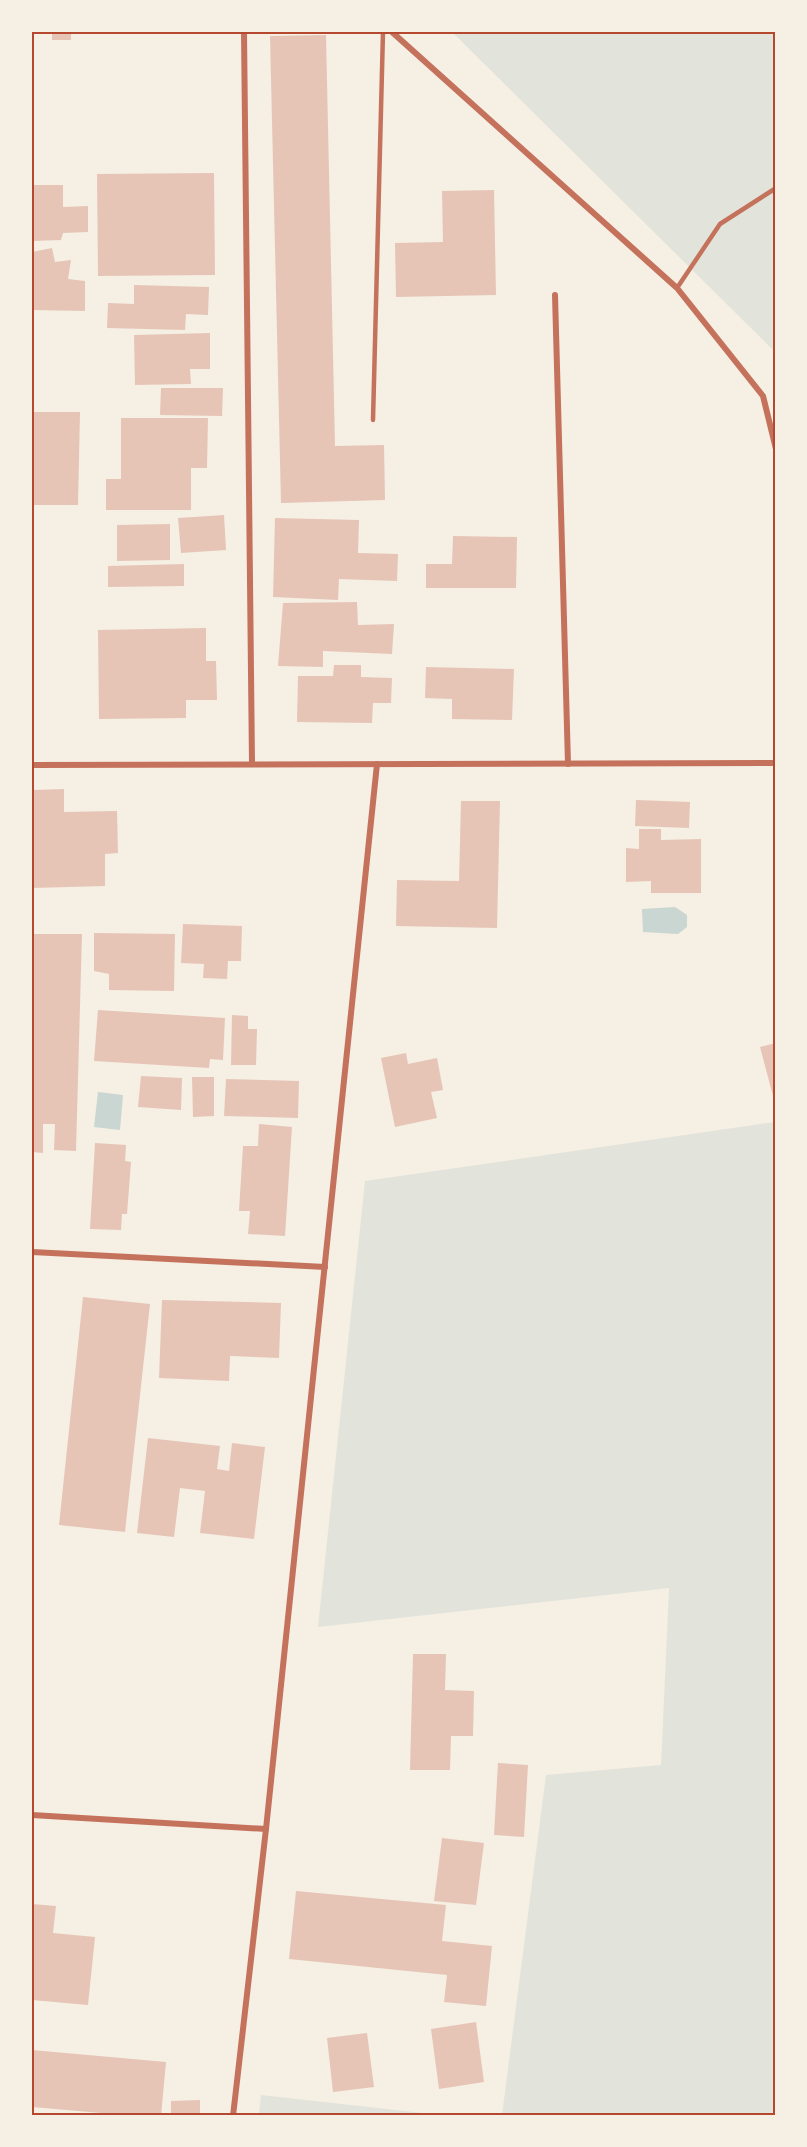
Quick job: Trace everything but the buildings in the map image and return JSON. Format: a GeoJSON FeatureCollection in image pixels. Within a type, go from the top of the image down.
{"type":"FeatureCollection","features":[{"type":"Feature","properties":{"kind":"street"},"geometry":{"type":"LineString","coordinates":[[244,32],[252,764]]}},
{"type":"Feature","properties":{"kind":"street"},"geometry":{"type":"LineString","coordinates":[[392,32],[677,288],[763,396],[776,448]]}},
{"type":"Feature","properties":{"kind":"street"},"geometry":{"type":"LineString","coordinates":[[555,295],[568,764]]}},
{"type":"Feature","properties":{"kind":"street"},"geometry":{"type":"LineString","coordinates":[[32,765],[776,763]]}},
{"type":"Feature","properties":{"kind":"street"},"geometry":{"type":"LineString","coordinates":[[233,2115],[266,1829],[377,764]]}},
{"type":"Feature","properties":{"kind":"street"},"geometry":{"type":"LineString","coordinates":[[32,1252],[325,1268]]}},
{"type":"Feature","properties":{"kind":"street"},"geometry":{"type":"LineString","coordinates":[[32,1815],[266,1829]]}},
{"type":"Feature","properties":{"kind":"lane"},"geometry":{"type":"LineString","coordinates":[[373,420],[382,32]]}},
{"type":"Feature","properties":{"kind":"lane"},"geometry":{"type":"LineString","coordinates":[[677,288],[720,225],[776,188]]}},
{"type":"Feature","properties":{"kind":"shaded area"},"geometry":{"type":"Polygon","coordinates":[[[452,32],[775,32],[775,352],[452,32]]]}},
{"type":"Feature","properties":{"kind":"shaded area"},"geometry":{"type":"Polygon","coordinates":[[[675,907],[687,915],[687,927],[678,934],[643,932],[642,909],[675,907]]]}},
{"type":"Feature","properties":{"kind":"shaded area"},"geometry":{"type":"Polygon","coordinates":[[[98,1092],[123,1095],[120,1130],[94,1127],[98,1092]]]}},
{"type":"Feature","properties":{"kind":"shaded area"},"geometry":{"type":"Polygon","coordinates":[[[775,1122],[775,2115],[502,2115],[546,1775],[661,1765],[669,1588],[318,1627],[365,1181],[775,1122]]]}},
{"type":"Feature","properties":{"kind":"shaded area"},"geometry":{"type":"Polygon","coordinates":[[[261,2095],[440,2115],[259,2115],[261,2095]]]}}]}
